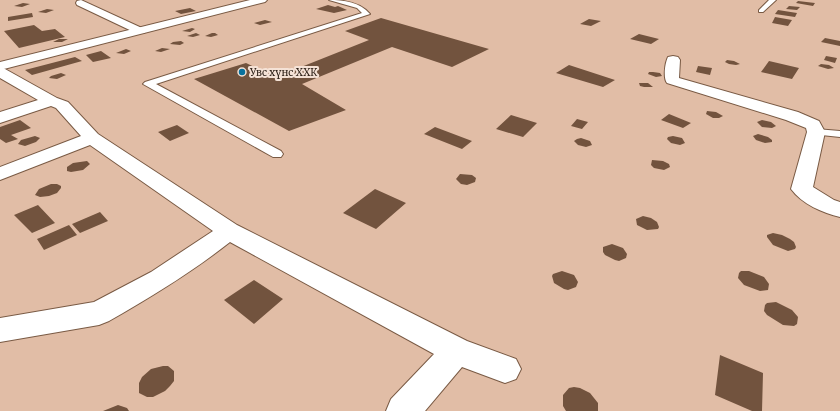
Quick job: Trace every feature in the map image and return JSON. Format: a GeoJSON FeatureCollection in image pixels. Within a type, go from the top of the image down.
{"type":"FeatureCollection","features":[{"type":"Feature","properties":{"kind":"street"},"geometry":{"type":"LineString","coordinates":[[0,66],[262,0]]}},
{"type":"Feature","properties":{"kind":"street"},"geometry":{"type":"LineString","coordinates":[[81,3],[140,31]]}},
{"type":"Feature","properties":{"kind":"street"},"geometry":{"type":"LineString","coordinates":[[673,60],[672,80],[792,116],[813,125],[816,132],[802,189],[826,205],[840,210]]}},
{"type":"Feature","properties":{"kind":"street"},"geometry":{"type":"LineString","coordinates":[[0,72],[51,101],[62,105],[92,138],[229,231],[457,351],[505,369]]}},
{"type":"Feature","properties":{"kind":"street"},"geometry":{"type":"LineString","coordinates":[[0,118],[51,101]]}},
{"type":"Feature","properties":{"kind":"street"},"geometry":{"type":"LineString","coordinates":[[0,174],[92,138]]}},
{"type":"Feature","properties":{"kind":"street"},"geometry":{"type":"LineString","coordinates":[[0,330],[99,313],[160,279],[194,257],[229,231]]}},
{"type":"Feature","properties":{"kind":"street"},"geometry":{"type":"LineString","coordinates":[[403,411],[457,351]]}},
{"type":"Feature","properties":{"kind":"lane"},"geometry":{"type":"LineString","coordinates":[[277,154],[148,84],[367,14],[359,7],[332,0]]}},
{"type":"Feature","properties":{"kind":"lane"},"geometry":{"type":"LineString","coordinates":[[761,11],[773,0]]}},
{"type":"Feature","properties":{"kind":"lane"},"geometry":{"type":"LineString","coordinates":[[816,132],[840,134]]}},
{"type":"Feature","properties":{"kind":"building"},"geometry":{"type":"Polygon","coordinates":[[[798,1],[815,3],[813,6],[796,3],[798,1]]]}},
{"type":"Feature","properties":{"kind":"building"},"geometry":{"type":"Polygon","coordinates":[[[23,3],[30,4],[22,7],[14,6],[23,3]]]}},
{"type":"Feature","properties":{"kind":"building"},"geometry":{"type":"Polygon","coordinates":[[[328,5],[335,7],[338,6],[347,10],[334,13],[316,9],[328,5]]]}},
{"type":"Feature","properties":{"kind":"building"},"geometry":{"type":"Polygon","coordinates":[[[789,6],[800,7],[797,10],[786,9],[789,6]]]}},
{"type":"Feature","properties":{"kind":"building"},"geometry":{"type":"Polygon","coordinates":[[[190,8],[196,11],[181,14],[175,11],[190,8]]]}},
{"type":"Feature","properties":{"kind":"building"},"geometry":{"type":"Polygon","coordinates":[[[47,9],[54,10],[46,13],[38,12],[47,9]]]}},
{"type":"Feature","properties":{"kind":"building"},"geometry":{"type":"Polygon","coordinates":[[[778,10],[797,13],[795,17],[775,14],[778,10]]]}},
{"type":"Feature","properties":{"kind":"building"},"geometry":{"type":"Polygon","coordinates":[[[32,13],[33,17],[8,21],[8,17],[32,13]]]}},
{"type":"Feature","properties":{"kind":"building"},"geometry":{"type":"Polygon","coordinates":[[[775,17],[792,20],[788,26],[772,23],[775,17]]]}},
{"type":"Feature","properties":{"kind":"building","name":"Увс хүнс ХХК"},"geometry":{"type":"Polygon","coordinates":[[[381,18],[489,49],[452,67],[392,47],[302,84],[346,110],[289,131],[194,79],[246,63],[276,77],[369,40],[345,31],[381,18]]]}},
{"type":"Feature","properties":{"kind":"building"},"geometry":{"type":"Polygon","coordinates":[[[589,19],[601,21],[591,26],[580,24],[589,19]]]}},
{"type":"Feature","properties":{"kind":"building"},"geometry":{"type":"Polygon","coordinates":[[[265,20],[272,22],[260,25],[254,23],[265,20]]]}},
{"type":"Feature","properties":{"kind":"building"},"geometry":{"type":"Polygon","coordinates":[[[34,25],[42,31],[55,29],[65,37],[19,48],[4,31],[34,25]]]}},
{"type":"Feature","properties":{"kind":"building"},"geometry":{"type":"Polygon","coordinates":[[[192,28],[195,29],[190,32],[182,31],[192,28]]]}},
{"type":"Feature","properties":{"kind":"building"},"geometry":{"type":"Polygon","coordinates":[[[196,33],[200,35],[193,37],[187,36],[196,33]]]}},
{"type":"Feature","properties":{"kind":"building"},"geometry":{"type":"Polygon","coordinates":[[[212,33],[218,35],[211,37],[205,36],[212,33]]]}},
{"type":"Feature","properties":{"kind":"building"},"geometry":{"type":"Polygon","coordinates":[[[639,34],[659,39],[651,44],[630,39],[639,34]]]}},
{"type":"Feature","properties":{"kind":"building"},"geometry":{"type":"Polygon","coordinates":[[[825,38],[840,41],[840,46],[821,42],[825,38]]]}},
{"type":"Feature","properties":{"kind":"building"},"geometry":{"type":"Polygon","coordinates":[[[59,39],[68,39],[62,42],[53,42],[59,39]]]}},
{"type":"Feature","properties":{"kind":"building"},"geometry":{"type":"Polygon","coordinates":[[[181,41],[184,43],[180,45],[170,44],[173,42],[181,41]]]}},
{"type":"Feature","properties":{"kind":"building"},"geometry":{"type":"Polygon","coordinates":[[[162,48],[170,49],[161,52],[155,51],[162,48]]]}},
{"type":"Feature","properties":{"kind":"building"},"geometry":{"type":"Polygon","coordinates":[[[126,49],[131,51],[124,54],[116,53],[126,49]]]}},
{"type":"Feature","properties":{"kind":"building"},"geometry":{"type":"Polygon","coordinates":[[[101,51],[111,58],[93,62],[86,55],[101,51]]]}},
{"type":"Feature","properties":{"kind":"building"},"geometry":{"type":"Polygon","coordinates":[[[826,56],[837,58],[835,63],[824,60],[826,56]]]}},
{"type":"Feature","properties":{"kind":"building"},"geometry":{"type":"Polygon","coordinates":[[[75,57],[82,61],[32,75],[25,70],[75,57]]]}},
{"type":"Feature","properties":{"kind":"building"},"geometry":{"type":"Polygon","coordinates":[[[727,60],[740,64],[729,64],[725,62],[727,60]]]}},
{"type":"Feature","properties":{"kind":"building"},"geometry":{"type":"Polygon","coordinates":[[[769,61],[799,68],[792,79],[761,72],[769,61]]]}},
{"type":"Feature","properties":{"kind":"building"},"geometry":{"type":"Polygon","coordinates":[[[821,64],[829,65],[834,68],[828,69],[818,66],[821,64]]]}},
{"type":"Feature","properties":{"kind":"building"},"geometry":{"type":"Polygon","coordinates":[[[569,65],[615,80],[603,87],[556,73],[569,65]]]}},
{"type":"Feature","properties":{"kind":"building"},"geometry":{"type":"Polygon","coordinates":[[[698,66],[712,68],[710,75],[696,72],[698,66]]]}},
{"type":"Feature","properties":{"kind":"building"},"geometry":{"type":"Polygon","coordinates":[[[649,72],[660,73],[662,76],[656,77],[648,74],[649,72]]]}},
{"type":"Feature","properties":{"kind":"building"},"geometry":{"type":"Polygon","coordinates":[[[61,73],[66,75],[57,79],[49,78],[51,76],[61,73]]]}},
{"type":"Feature","properties":{"kind":"building"},"geometry":{"type":"Polygon","coordinates":[[[639,83],[648,83],[653,87],[640,86],[639,83]]]}},
{"type":"Feature","properties":{"kind":"building"},"geometry":{"type":"Polygon","coordinates":[[[707,111],[716,112],[723,116],[713,118],[706,114],[707,111]]]}},
{"type":"Feature","properties":{"kind":"building"},"geometry":{"type":"Polygon","coordinates":[[[669,114],[691,123],[683,128],[661,120],[669,114]]]}},
{"type":"Feature","properties":{"kind":"building"},"geometry":{"type":"Polygon","coordinates":[[[511,115],[537,123],[523,137],[496,129],[511,115]]]}},
{"type":"Feature","properties":{"kind":"building"},"geometry":{"type":"Polygon","coordinates":[[[577,119],[588,122],[582,129],[571,126],[577,119]]]}},
{"type":"Feature","properties":{"kind":"building"},"geometry":{"type":"Polygon","coordinates":[[[20,120],[31,128],[11,135],[18,139],[6,143],[0,139],[0,127],[20,120]]]}},
{"type":"Feature","properties":{"kind":"building"},"geometry":{"type":"Polygon","coordinates":[[[762,120],[771,122],[776,126],[772,128],[762,127],[757,122],[762,120]]]}},
{"type":"Feature","properties":{"kind":"building"},"geometry":{"type":"Polygon","coordinates":[[[177,125],[189,133],[170,141],[158,132],[177,125]]]}},
{"type":"Feature","properties":{"kind":"building"},"geometry":{"type":"Polygon","coordinates":[[[435,127],[472,141],[462,149],[424,134],[435,127]]]}},
{"type":"Feature","properties":{"kind":"building"},"geometry":{"type":"Polygon","coordinates":[[[758,134],[768,137],[772,140],[772,142],[765,143],[756,140],[753,136],[758,134]]]}},
{"type":"Feature","properties":{"kind":"building"},"geometry":{"type":"Polygon","coordinates":[[[35,136],[40,138],[36,142],[25,146],[18,144],[21,140],[35,136]]]}},
{"type":"Feature","properties":{"kind":"building"},"geometry":{"type":"Polygon","coordinates":[[[673,136],[682,138],[685,143],[680,145],[671,143],[667,139],[668,137],[673,136]]]}},
{"type":"Feature","properties":{"kind":"building"},"geometry":{"type":"Polygon","coordinates":[[[581,138],[590,141],[592,145],[586,147],[578,145],[574,141],[581,138]]]}},
{"type":"Feature","properties":{"kind":"building"},"geometry":{"type":"Polygon","coordinates":[[[652,160],[663,161],[669,164],[670,167],[664,170],[654,168],[651,165],[652,160]]]}},
{"type":"Feature","properties":{"kind":"building"},"geometry":{"type":"Polygon","coordinates":[[[87,161],[90,164],[83,170],[71,172],[67,171],[67,167],[73,163],[87,161]]]}},
{"type":"Feature","properties":{"kind":"building"},"geometry":{"type":"Polygon","coordinates":[[[460,174],[472,175],[476,178],[475,182],[467,185],[461,184],[456,179],[460,174]]]}},
{"type":"Feature","properties":{"kind":"building"},"geometry":{"type":"Polygon","coordinates":[[[51,184],[61,186],[57,193],[40,197],[35,195],[39,189],[51,184]]]}},
{"type":"Feature","properties":{"kind":"building"},"geometry":{"type":"Polygon","coordinates":[[[375,189],[406,203],[376,229],[343,213],[375,189]]]}},
{"type":"Feature","properties":{"kind":"building"},"geometry":{"type":"Polygon","coordinates":[[[38,205],[55,223],[32,233],[14,215],[38,205]]]}},
{"type":"Feature","properties":{"kind":"building"},"geometry":{"type":"Polygon","coordinates":[[[100,212],[108,221],[80,233],[72,224],[100,212]]]}},
{"type":"Feature","properties":{"kind":"building"},"geometry":{"type":"Polygon","coordinates":[[[643,216],[651,218],[657,222],[659,227],[658,229],[647,230],[637,225],[636,219],[643,216]]]}},
{"type":"Feature","properties":{"kind":"building"},"geometry":{"type":"Polygon","coordinates":[[[69,225],[77,235],[44,250],[37,239],[69,225]]]}},
{"type":"Feature","properties":{"kind":"building"},"geometry":{"type":"Polygon","coordinates":[[[773,233],[790,239],[794,242],[796,247],[795,249],[788,251],[773,245],[767,235],[773,233]]]}},
{"type":"Feature","properties":{"kind":"building"},"geometry":{"type":"Polygon","coordinates":[[[612,244],[623,248],[627,254],[626,258],[619,261],[605,255],[603,252],[603,247],[612,244]]]}},
{"type":"Feature","properties":{"kind":"building"},"geometry":{"type":"Polygon","coordinates":[[[562,271],[574,275],[578,282],[576,287],[568,290],[554,283],[552,276],[553,274],[562,271]]]}},
{"type":"Feature","properties":{"kind":"building"},"geometry":{"type":"Polygon","coordinates":[[[741,271],[749,271],[764,277],[769,284],[768,290],[760,291],[744,285],[738,278],[741,271]]]}},
{"type":"Feature","properties":{"kind":"building"},"geometry":{"type":"Polygon","coordinates":[[[254,280],[283,299],[254,324],[224,300],[254,280]]]}},
{"type":"Feature","properties":{"kind":"building"},"geometry":{"type":"Polygon","coordinates":[[[776,302],[792,310],[798,317],[797,324],[794,326],[783,325],[767,315],[764,311],[765,305],[767,303],[776,302]]]}},
{"type":"Feature","properties":{"kind":"building"},"geometry":{"type":"Polygon","coordinates":[[[720,355],[763,373],[762,411],[752,411],[715,395],[720,355]]]}},
{"type":"Feature","properties":{"kind":"building"},"geometry":{"type":"Polygon","coordinates":[[[168,366],[174,371],[174,381],[170,386],[165,391],[153,397],[147,397],[139,393],[139,383],[142,377],[151,369],[168,366]]]}},
{"type":"Feature","properties":{"kind":"building"},"geometry":{"type":"Polygon","coordinates":[[[574,387],[590,393],[598,403],[598,411],[566,411],[563,406],[563,395],[569,388],[574,387]]]}},
{"type":"Feature","properties":{"kind":"building"},"geometry":{"type":"Polygon","coordinates":[[[118,405],[127,408],[129,411],[103,411],[118,405]]]}},
{"type":"Feature","properties":{"kind":"place","name":"Увс хүнс ХХК"},"geometry":{"type":"Point","coordinates":[242,72]}}]}
